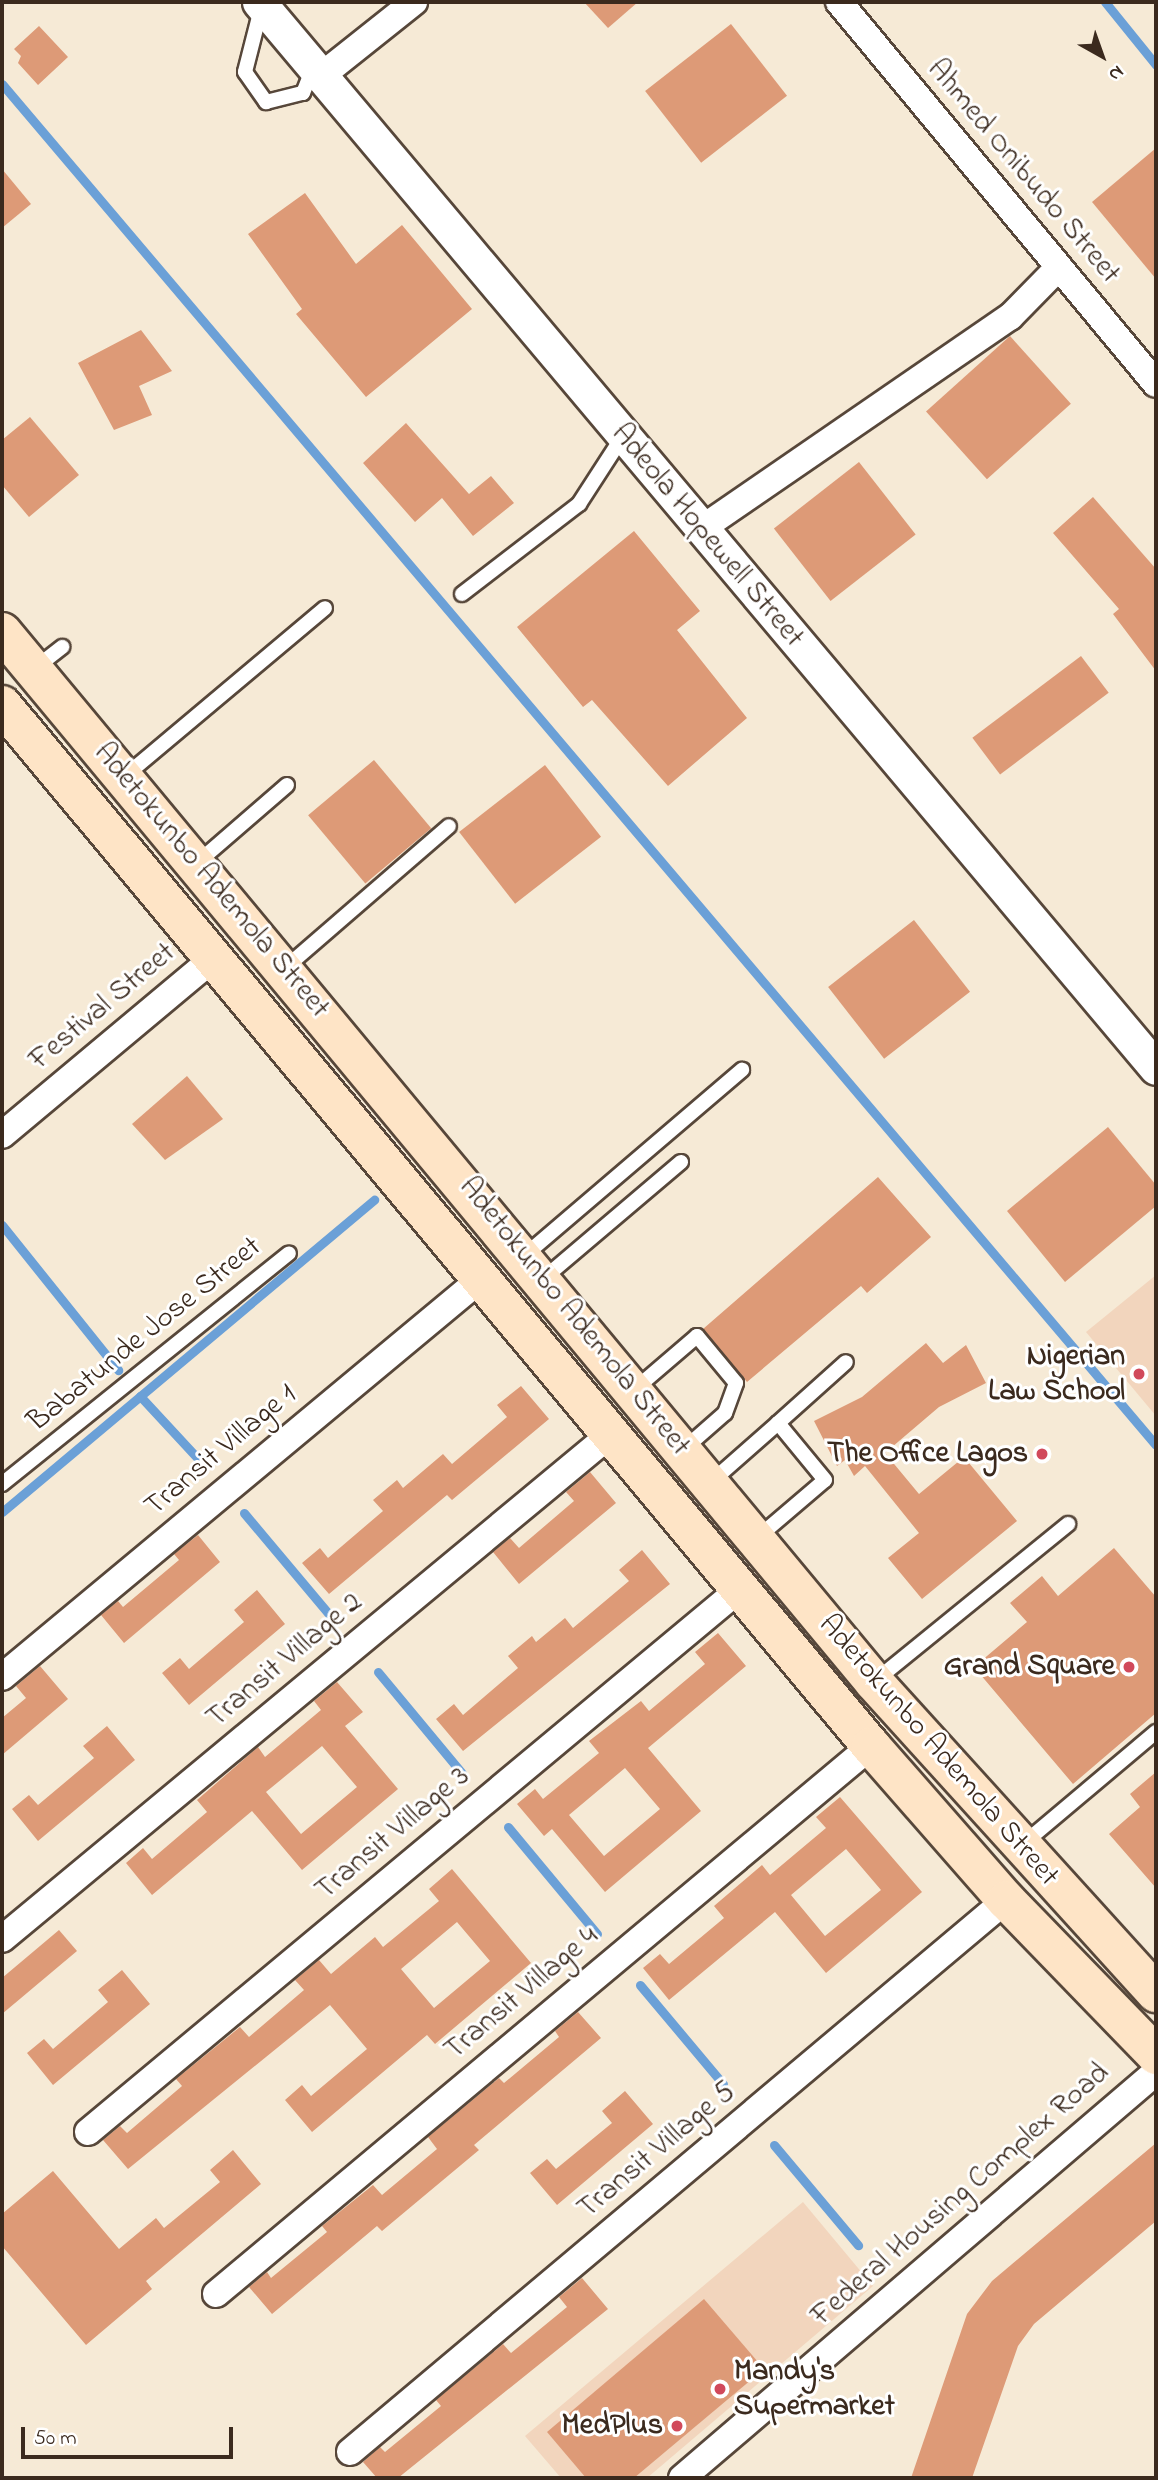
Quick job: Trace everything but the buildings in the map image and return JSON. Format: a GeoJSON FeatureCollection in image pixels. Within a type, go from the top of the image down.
{"type":"FeatureCollection","features":[{"type":"Feature","properties":{"kind":"main road","name":"Adetokunbo Ademola Street"},"geometry":{"type":"LineString","coordinates":[[2,632],[48,658],[124,777],[874,1682],[1019,1847],[1156,1993]]}},
{"type":"Feature","properties":{"kind":"main road","name":"Adetokunbo Ademola Street"},"geometry":{"type":"LineString","coordinates":[[2,705],[483,1277],[871,1746],[1006,1900],[1156,2055]]}},
{"type":"Feature","properties":{"kind":"street"},"geometry":{"type":"LineString","coordinates":[[317,71],[414,2]]}},
{"type":"Feature","properties":{"kind":"street","name":"Ahmed Onibudo Street"},"geometry":{"type":"LineString","coordinates":[[839,2],[1156,384]]}},
{"type":"Feature","properties":{"kind":"street","name":"Adeola Hopewell Street"},"geometry":{"type":"LineString","coordinates":[[261,4],[1156,1068]]}},
{"type":"Feature","properties":{"kind":"street"},"geometry":{"type":"LineString","coordinates":[[701,530],[1010,317],[1059,267]]}},
{"type":"Feature","properties":{"kind":"street","name":"Festival Street"},"geometry":{"type":"LineString","coordinates":[[2,1135],[215,958]]}},
{"type":"Feature","properties":{"kind":"street","name":"Transit Village 1"},"geometry":{"type":"LineString","coordinates":[[2,1676],[483,1277]]}},
{"type":"Feature","properties":{"kind":"street","name":"Transit Village 2"},"geometry":{"type":"LineString","coordinates":[[2,1939],[611,1434]]}},
{"type":"Feature","properties":{"kind":"street","name":"Transit Village 3"},"geometry":{"type":"LineString","coordinates":[[88,2132],[741,1588]]}},
{"type":"Feature","properties":{"kind":"street","name":"Transit Village 4"},"geometry":{"type":"LineString","coordinates":[[216,2294],[871,1746]]}},
{"type":"Feature","properties":{"kind":"street","name":"Transit Village 5"},"geometry":{"type":"LineString","coordinates":[[350,2452],[1006,1900]]}},
{"type":"Feature","properties":{"kind":"street","name":"Federal Housing Complex Road"},"geometry":{"type":"LineString","coordinates":[[682,2478],[1156,2072]]}},
{"type":"Feature","properties":{"kind":"lane"},"geometry":{"type":"LineString","coordinates":[[261,4],[245,72],[246,79],[270,104],[303,93],[317,71]]}},
{"type":"Feature","properties":{"kind":"lane"},"geometry":{"type":"LineString","coordinates":[[463,594],[579,505],[623,436]]}},
{"type":"Feature","properties":{"kind":"lane"},"geometry":{"type":"LineString","coordinates":[[124,777],[325,608]]}},
{"type":"Feature","properties":{"kind":"lane"},"geometry":{"type":"LineString","coordinates":[[196,863],[287,785]]}},
{"type":"Feature","properties":{"kind":"lane"},"geometry":{"type":"LineString","coordinates":[[284,969],[449,826]]}},
{"type":"Feature","properties":{"kind":"lane"},"geometry":{"type":"LineString","coordinates":[[533,1268],[742,1070]]}},
{"type":"Feature","properties":{"kind":"lane"},"geometry":{"type":"LineString","coordinates":[[533,1268],[681,1162]]}},
{"type":"Feature","properties":{"kind":"lane","name":"Babatunde Jose Street"},"geometry":{"type":"LineString","coordinates":[[2,1484],[289,1252]]}},
{"type":"Feature","properties":{"kind":"lane"},"geometry":{"type":"LineString","coordinates":[[634,1390],[697,1336],[713,1354],[736,1383],[725,1413],[683,1450]]}},
{"type":"Feature","properties":{"kind":"lane"},"geometry":{"type":"LineString","coordinates":[[710,1482],[846,1362]]}},
{"type":"Feature","properties":{"kind":"lane"},"geometry":{"type":"LineString","coordinates":[[756,1539],[825,1480],[778,1423]]}},
{"type":"Feature","properties":{"kind":"lane"},"geometry":{"type":"LineString","coordinates":[[874,1682],[1068,1524]]}},
{"type":"Feature","properties":{"kind":"lane"},"geometry":{"type":"LineString","coordinates":[[1019,1847],[1156,1732]]}},
{"type":"Feature","properties":{"kind":"shaded area","name":"Nigerian Law School"},"geometry":{"type":"Polygon","coordinates":[[[1156,1275],[1156,1416],[1086,1332],[1156,1275]]]}},
{"type":"Feature","properties":{"kind":"shaded area"},"geometry":{"type":"Polygon","coordinates":[[[803,2202],[873,2286],[647,2478],[561,2478],[525,2436],[803,2202]]]}},
{"type":"Feature","properties":{"kind":"waterway"},"geometry":{"type":"LineString","coordinates":[[1105,2],[1156,65]]}},
{"type":"Feature","properties":{"kind":"waterway"},"geometry":{"type":"LineString","coordinates":[[2,84],[1156,1445]]}},
{"type":"Feature","properties":{"kind":"waterway"},"geometry":{"type":"LineString","coordinates":[[2,1512],[374,1200]]}},
{"type":"Feature","properties":{"kind":"waterway"},"geometry":{"type":"LineString","coordinates":[[2,1225],[118,1370]]}},
{"type":"Feature","properties":{"kind":"waterway"},"geometry":{"type":"LineString","coordinates":[[140,1396],[204,1465]]}},
{"type":"Feature","properties":{"kind":"waterway"},"geometry":{"type":"LineString","coordinates":[[244,1513],[333,1619]]}},
{"type":"Feature","properties":{"kind":"waterway"},"geometry":{"type":"LineString","coordinates":[[378,1672],[462,1773]]}},
{"type":"Feature","properties":{"kind":"waterway"},"geometry":{"type":"LineString","coordinates":[[508,1827],[597,1934]]}},
{"type":"Feature","properties":{"kind":"waterway"},"geometry":{"type":"LineString","coordinates":[[640,1985],[723,2084]]}},
{"type":"Feature","properties":{"kind":"waterway"},"geometry":{"type":"LineString","coordinates":[[774,2145],[858,2245]]}},
{"type":"Feature","properties":{"kind":"place","name":"Nigerian Law School"},"geometry":{"type":"Point","coordinates":[1139,1374]}},
{"type":"Feature","properties":{"kind":"place","name":"The Office Lagos"},"geometry":{"type":"Point","coordinates":[1042,1454]}},
{"type":"Feature","properties":{"kind":"place","name":"Grand Square"},"geometry":{"type":"Point","coordinates":[1129,1667]}},
{"type":"Feature","properties":{"kind":"place","name":"Mandy's Supermarket"},"geometry":{"type":"Point","coordinates":[720,2389]}},
{"type":"Feature","properties":{"kind":"place","name":"MedPlus"},"geometry":{"type":"Point","coordinates":[677,2426]}}]}
